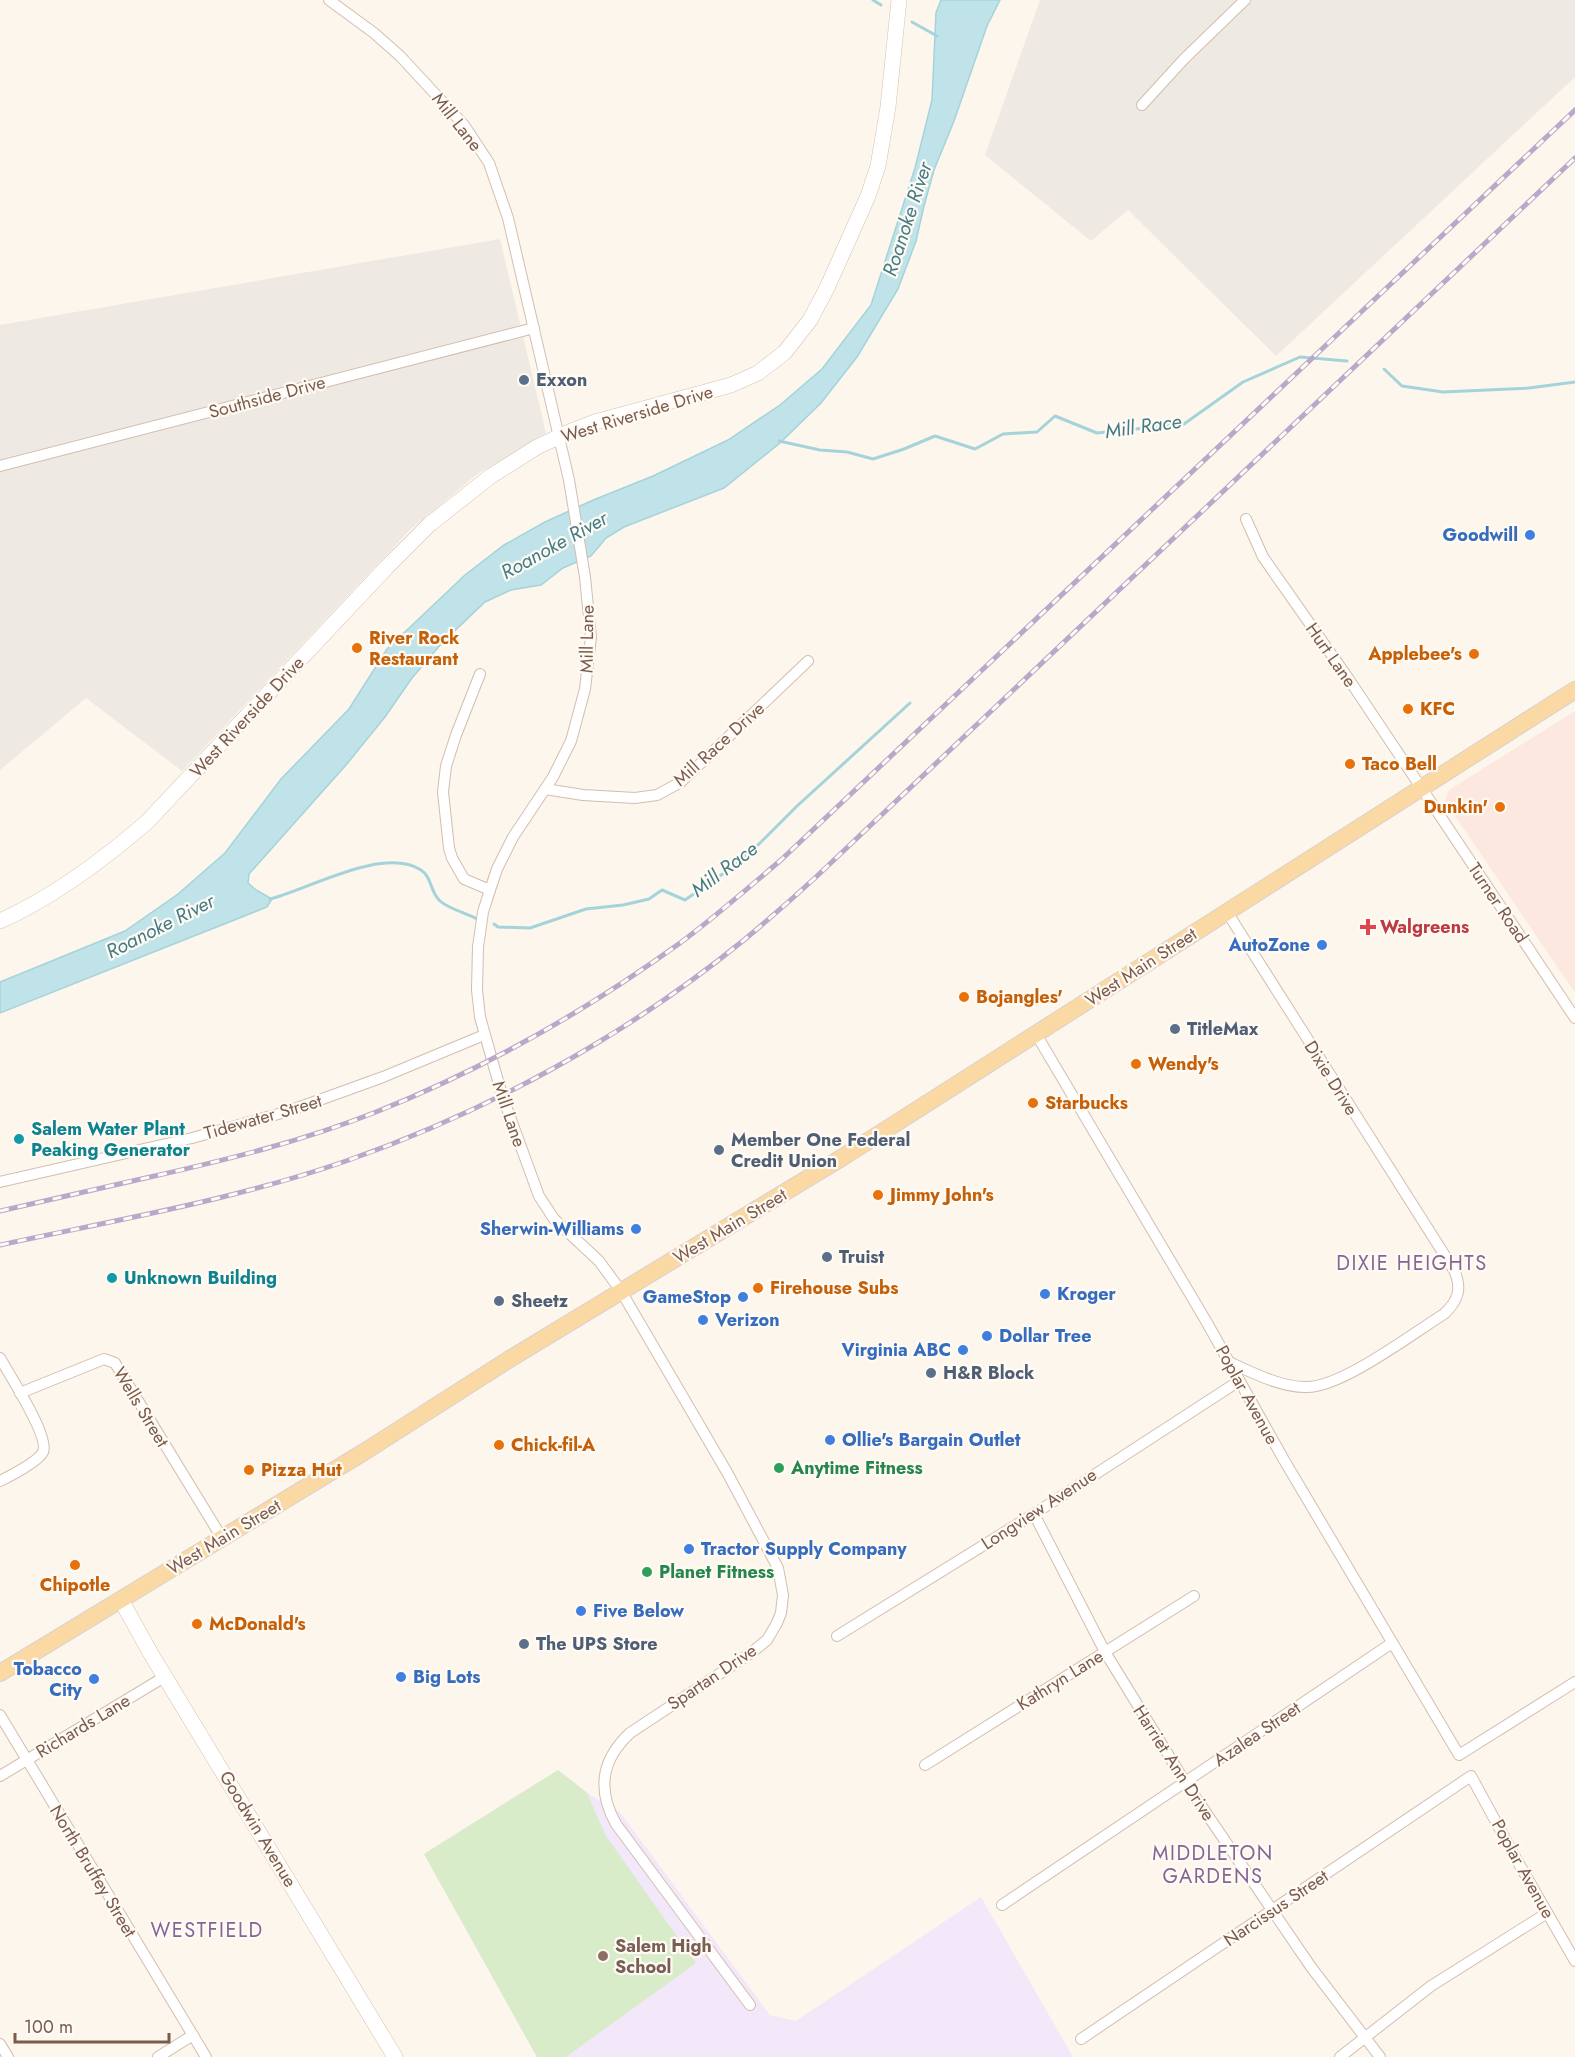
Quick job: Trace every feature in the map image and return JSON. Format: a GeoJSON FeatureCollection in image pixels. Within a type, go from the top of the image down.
{"type":"FeatureCollection","features":[{"type":"Feature","properties":{"kind":"main road","name":"West Main Street"},"geometry":{"type":"LineString","coordinates":[[0,1673],[390,1436],[507,1360],[813,1176],[1575,690]]}},
{"type":"Feature","properties":{"kind":"street","name":"Mill Lane"},"geometry":{"type":"LineString","coordinates":[[329,0],[374,33],[400,56],[442,99],[478,143],[489,163],[508,218],[569,480],[589,607],[591,637],[585,689],[571,741],[545,789],[513,837],[501,860],[490,890],[482,916],[476,969],[477,990],[484,1035],[504,1102],[542,1201],[554,1219],[599,1261],[621,1291]]}},
{"type":"Feature","properties":{"kind":"street","name":"West Riverside Drive"},"geometry":{"type":"LineString","coordinates":[[0,921],[39,902],[84,872],[147,822],[386,568],[430,524],[491,476],[558,436],[595,422],[699,395],[742,381],[772,363],[797,338],[827,288],[878,166],[888,107],[899,0]]}},
{"type":"Feature","properties":{"kind":"street"},"geometry":{"type":"LineString","coordinates":[[1142,105],[1184,59],[1245,0]]}},
{"type":"Feature","properties":{"kind":"street","name":"Southside Drive"},"geometry":{"type":"LineString","coordinates":[[0,466],[534,328]]}},
{"type":"Feature","properties":{"kind":"street","name":"Hurt Lane"},"geometry":{"type":"LineString","coordinates":[[1246,519],[1263,557],[1348,678],[1421,789]]}},
{"type":"Feature","properties":{"kind":"street","name":"Mill Race Drive"},"geometry":{"type":"LineString","coordinates":[[545,789],[622,798],[657,795],[681,782],[808,661]]}},
{"type":"Feature","properties":{"kind":"street"},"geometry":{"type":"LineString","coordinates":[[480,674],[446,766],[443,792],[452,858],[464,879],[490,890]]}},
{"type":"Feature","properties":{"kind":"street","name":"Turner Road"},"geometry":{"type":"LineString","coordinates":[[1421,789],[1575,1018]]}},
{"type":"Feature","properties":{"kind":"street","name":"Dixie Drive"},"geometry":{"type":"LineString","coordinates":[[1227,912],[1437,1243],[1458,1278],[1459,1294],[1444,1314],[1331,1383],[1306,1387],[1270,1378],[1228,1362]]}},
{"type":"Feature","properties":{"kind":"street","name":"Poplar Avenue"},"geometry":{"type":"LineString","coordinates":[[1036,1034],[1459,1755],[1575,1683]]}},
{"type":"Feature","properties":{"kind":"street","name":"Tidewater Street"},"geometry":{"type":"LineString","coordinates":[[0,1182],[192,1138],[289,1111],[383,1077],[484,1035]]}},
{"type":"Feature","properties":{"kind":"street","name":"Spartan Drive"},"geometry":{"type":"LineString","coordinates":[[621,1291],[728,1474],[778,1568],[782,1586],[781,1613],[767,1640],[622,1740],[609,1761],[604,1787],[605,1800],[616,1824],[750,2005]]}},
{"type":"Feature","properties":{"kind":"street"},"geometry":{"type":"LineString","coordinates":[[0,1358],[42,1437],[44,1450],[36,1459],[0,1482]]}},
{"type":"Feature","properties":{"kind":"street","name":"Wells Street"},"geometry":{"type":"LineString","coordinates":[[20,1392],[104,1359],[115,1363],[222,1538]]}},
{"type":"Feature","properties":{"kind":"street","name":"Longview Avenue"},"geometry":{"type":"LineString","coordinates":[[837,1636],[1034,1514],[1239,1381]]}},
{"type":"Feature","properties":{"kind":"street","name":"Harriet Ann Drive"},"geometry":{"type":"LineString","coordinates":[[1034,1514],[1105,1652],[1185,1782],[1327,1989],[1380,2057]]}},
{"type":"Feature","properties":{"kind":"street","name":"Kathryn Lane"},"geometry":{"type":"LineString","coordinates":[[925,1764],[1194,1596]]}},
{"type":"Feature","properties":{"kind":"street","name":"Goodwin Avenue"},"geometry":{"type":"LineString","coordinates":[[120,1600],[395,2057]]}},
{"type":"Feature","properties":{"kind":"street","name":"Azalea Street"},"geometry":{"type":"LineString","coordinates":[[1002,1905],[1392,1643]]}},
{"type":"Feature","properties":{"kind":"street","name":"Richards Lane"},"geometry":{"type":"LineString","coordinates":[[0,1776],[166,1676]]}},
{"type":"Feature","properties":{"kind":"street","name":"North Bruffey Street"},"geometry":{"type":"LineString","coordinates":[[0,1715],[206,2057]]}},
{"type":"Feature","properties":{"kind":"street","name":"Poplar Avenue"},"geometry":{"type":"LineString","coordinates":[[1471,1776],[1575,1961]]}},
{"type":"Feature","properties":{"kind":"street","name":"Narcissus Street"},"geometry":{"type":"LineString","coordinates":[[1081,2039],[1471,1776]]}},
{"type":"Feature","properties":{"kind":"street"},"geometry":{"type":"LineString","coordinates":[[1340,2057],[1431,1986],[1547,1914]]}},
{"type":"Feature","properties":{"kind":"street"},"geometry":{"type":"LineString","coordinates":[[158,2057],[193,2035]]}},
{"type":"Feature","properties":{"kind":"street"},"geometry":{"type":"LineString","coordinates":[[0,2044],[8,2057]]}},
{"type":"Feature","properties":{"kind":"shaded area"},"geometry":{"type":"Polygon","coordinates":[[[1040,0],[1575,0],[1575,77],[1276,356],[1128,210],[1091,241],[985,155],[1040,0]]]}},
{"type":"Feature","properties":{"kind":"shaded area"},"geometry":{"type":"Polygon","coordinates":[[[500,239],[546,433],[476,475],[410,530],[182,771],[86,698],[0,770],[0,325],[500,239]]]}},
{"type":"Feature","properties":{"kind":"shaded area"},"geometry":{"type":"Polygon","coordinates":[[[1575,711],[1575,993],[1445,801],[1449,790],[1575,711]]]}},
{"type":"Feature","properties":{"kind":"shaded area","name":"Salem High School"},"geometry":{"type":"Polygon","coordinates":[[[558,1770],[592,1796],[619,1811],[770,2015],[796,2021],[981,1897],[1073,2057],[537,2057],[424,1854],[558,1770]]]}},
{"type":"Feature","properties":{"kind":"green space"},"geometry":{"type":"Polygon","coordinates":[[[558,1770],[587,1793],[606,1836],[696,1963],[566,2057],[537,2057],[424,1854],[558,1770]]]}},
{"type":"Feature","properties":{"kind":"water","name":"Roanoke River"},"geometry":{"type":"Polygon","coordinates":[[[941,0],[1000,0],[987,26],[954,121],[934,170],[916,241],[898,289],[857,357],[821,403],[780,443],[724,488],[624,527],[606,538],[591,556],[563,568],[541,585],[511,590],[485,602],[442,643],[412,678],[385,717],[346,765],[249,874],[248,883],[272,899],[267,907],[0,1013],[0,982],[125,931],[178,894],[225,853],[281,779],[349,709],[387,649],[465,575],[504,545],[545,522],[653,476],[728,440],[780,405],[822,369],[871,305],[915,168],[932,100],[936,13],[941,0]]]}},
{"type":"Feature","properties":{"kind":"waterway"},"geometry":{"type":"LineString","coordinates":[[873,0],[881,5]]}},
{"type":"Feature","properties":{"kind":"waterway"},"geometry":{"type":"LineString","coordinates":[[912,22],[937,36]]}},
{"type":"Feature","properties":{"kind":"waterway","name":"Mill Race"},"geometry":{"type":"LineString","coordinates":[[779,441],[820,450],[847,452],[873,459],[935,436],[975,449],[1003,434],[1037,432],[1055,416],[1097,433],[1184,424],[1243,382],[1300,357],[1347,361]]}},
{"type":"Feature","properties":{"kind":"waterway","name":"Mill Race"},"geometry":{"type":"LineString","coordinates":[[1384,369],[1402,386],[1443,392],[1529,388],[1575,382]]}},
{"type":"Feature","properties":{"kind":"waterway","name":"Mill Race"},"geometry":{"type":"LineString","coordinates":[[494,924],[498,927],[530,928],[586,909],[623,905],[649,899],[662,890],[685,900],[724,873],[757,846],[796,807],[910,703]]}},
{"type":"Feature","properties":{"kind":"waterway","name":"Mill Race"},"geometry":{"type":"LineString","coordinates":[[270,899],[367,866],[387,863],[405,864],[425,873],[440,901],[477,919]]}},
{"type":"Feature","properties":{"kind":"railway"},"geometry":{"type":"LineString","coordinates":[[0,1211],[236,1157],[292,1141],[376,1112],[456,1077],[533,1037],[608,992],[680,943],[781,860],[1575,110]]}},
{"type":"Feature","properties":{"kind":"railway"},"geometry":{"type":"LineString","coordinates":[[0,1245],[218,1198],[346,1161],[452,1119],[504,1094],[604,1039],[652,1008],[744,940],[816,877],[1575,158]]}},
{"type":"Feature","properties":{"kind":"place","name":"Exxon"},"geometry":{"type":"Point","coordinates":[524,380]}},
{"type":"Feature","properties":{"kind":"place","name":"Goodwill"},"geometry":{"type":"Point","coordinates":[1530,535]}},
{"type":"Feature","properties":{"kind":"place","name":"River Rock Restaurant"},"geometry":{"type":"Point","coordinates":[357,648]}},
{"type":"Feature","properties":{"kind":"place","name":"Applebee's"},"geometry":{"type":"Point","coordinates":[1474,654]}},
{"type":"Feature","properties":{"kind":"place","name":"KFC"},"geometry":{"type":"Point","coordinates":[1408,709]}},
{"type":"Feature","properties":{"kind":"place","name":"Taco Bell"},"geometry":{"type":"Point","coordinates":[1350,764]}},
{"type":"Feature","properties":{"kind":"place","name":"Dunkin'"},"geometry":{"type":"Point","coordinates":[1500,807]}},
{"type":"Feature","properties":{"kind":"place","name":"Walgreens"},"geometry":{"type":"Point","coordinates":[1368,927]}},
{"type":"Feature","properties":{"kind":"place","name":"AutoZone"},"geometry":{"type":"Point","coordinates":[1322,945]}},
{"type":"Feature","properties":{"kind":"place","name":"Bojangles'"},"geometry":{"type":"Point","coordinates":[964,997]}},
{"type":"Feature","properties":{"kind":"place","name":"TitleMax"},"geometry":{"type":"Point","coordinates":[1175,1029]}},
{"type":"Feature","properties":{"kind":"place","name":"Wendy's"},"geometry":{"type":"Point","coordinates":[1136,1064]}},
{"type":"Feature","properties":{"kind":"place","name":"Starbucks"},"geometry":{"type":"Point","coordinates":[1033,1103]}},
{"type":"Feature","properties":{"kind":"place","name":"Salem Water Plant Peaking Generator"},"geometry":{"type":"Point","coordinates":[19,1139]}},
{"type":"Feature","properties":{"kind":"place","name":"Member One Federal Credit Union"},"geometry":{"type":"Point","coordinates":[719,1150]}},
{"type":"Feature","properties":{"kind":"place","name":"Jimmy John's"},"geometry":{"type":"Point","coordinates":[878,1195]}},
{"type":"Feature","properties":{"kind":"place","name":"Sherwin-Williams"},"geometry":{"type":"Point","coordinates":[636,1229]}},
{"type":"Feature","properties":{"kind":"place","name":"Truist"},"geometry":{"type":"Point","coordinates":[827,1257]}},
{"type":"Feature","properties":{"kind":"place","name":"Unknown Building"},"geometry":{"type":"Point","coordinates":[112,1278]}},
{"type":"Feature","properties":{"kind":"place","name":"Firehouse Subs"},"geometry":{"type":"Point","coordinates":[758,1288]}},
{"type":"Feature","properties":{"kind":"place","name":"Kroger"},"geometry":{"type":"Point","coordinates":[1045,1294]}},
{"type":"Feature","properties":{"kind":"place","name":"GameStop"},"geometry":{"type":"Point","coordinates":[743,1297]}},
{"type":"Feature","properties":{"kind":"place","name":"Sheetz"},"geometry":{"type":"Point","coordinates":[499,1301]}},
{"type":"Feature","properties":{"kind":"place","name":"Verizon"},"geometry":{"type":"Point","coordinates":[703,1320]}},
{"type":"Feature","properties":{"kind":"place","name":"Dollar Tree"},"geometry":{"type":"Point","coordinates":[987,1336]}},
{"type":"Feature","properties":{"kind":"place","name":"Virginia ABC"},"geometry":{"type":"Point","coordinates":[963,1350]}},
{"type":"Feature","properties":{"kind":"place","name":"H&R Block"},"geometry":{"type":"Point","coordinates":[931,1373]}},
{"type":"Feature","properties":{"kind":"place","name":"Ollie's Bargain Outlet"},"geometry":{"type":"Point","coordinates":[830,1440]}},
{"type":"Feature","properties":{"kind":"place","name":"Chick-fil-A"},"geometry":{"type":"Point","coordinates":[499,1445]}},
{"type":"Feature","properties":{"kind":"place","name":"Anytime Fitness"},"geometry":{"type":"Point","coordinates":[779,1468]}},
{"type":"Feature","properties":{"kind":"place","name":"Pizza Hut"},"geometry":{"type":"Point","coordinates":[249,1470]}},
{"type":"Feature","properties":{"kind":"place","name":"Tractor Supply Company"},"geometry":{"type":"Point","coordinates":[689,1549]}},
{"type":"Feature","properties":{"kind":"place","name":"Chipotle"},"geometry":{"type":"Point","coordinates":[75,1565]}},
{"type":"Feature","properties":{"kind":"place","name":"Planet Fitness"},"geometry":{"type":"Point","coordinates":[647,1572]}},
{"type":"Feature","properties":{"kind":"place","name":"Five Below"},"geometry":{"type":"Point","coordinates":[581,1611]}},
{"type":"Feature","properties":{"kind":"place","name":"McDonald's"},"geometry":{"type":"Point","coordinates":[197,1624]}},
{"type":"Feature","properties":{"kind":"place","name":"The UPS Store"},"geometry":{"type":"Point","coordinates":[524,1644]}},
{"type":"Feature","properties":{"kind":"place","name":"Big Lots"},"geometry":{"type":"Point","coordinates":[401,1677]}},
{"type":"Feature","properties":{"kind":"place","name":"Tobacco City"},"geometry":{"type":"Point","coordinates":[94,1679]}},
{"type":"Feature","properties":{"kind":"place","name":"Salem High School"},"geometry":{"type":"Point","coordinates":[603,1956]}},
{"type":"Feature","properties":{"kind":"district","name":"DIXIE HEIGHTS"},"geometry":{"type":"Point","coordinates":[1412,1263]}},
{"type":"Feature","properties":{"kind":"district","name":"MIDDLETON GARDENS"},"geometry":{"type":"Point","coordinates":[1213,1864]}},
{"type":"Feature","properties":{"kind":"district","name":"WESTFIELD"},"geometry":{"type":"Point","coordinates":[207,1930]}}]}
